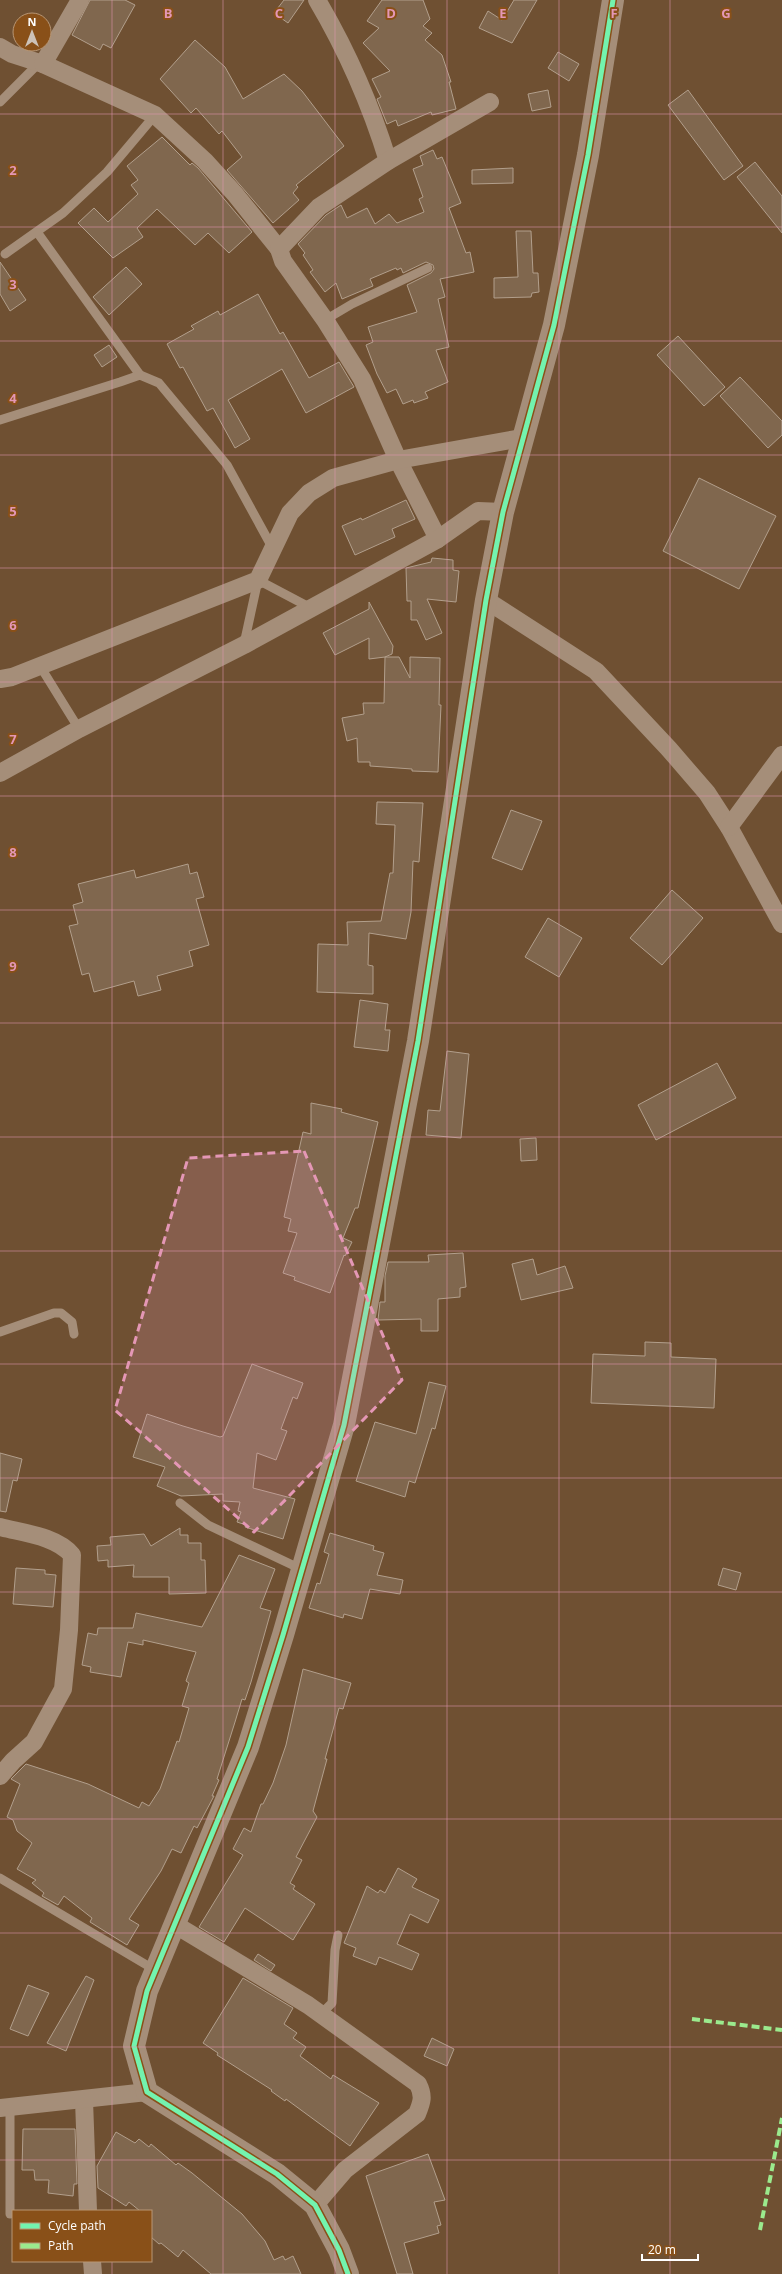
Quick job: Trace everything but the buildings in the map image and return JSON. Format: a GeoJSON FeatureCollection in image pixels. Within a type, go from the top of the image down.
{"type":"FeatureCollection","features":[{"type":"Feature","properties":{"kind":"street"},"geometry":{"type":"LineString","coordinates":[[41,64],[80,0]]}},
{"type":"Feature","properties":{"kind":"street"},"geometry":{"type":"LineString","coordinates":[[317,0],[341,46],[379,132],[388,160]]}},
{"type":"Feature","properties":{"kind":"street"},"geometry":{"type":"LineString","coordinates":[[147,2092],[134,2046],[147,1991],[248,1747],[344,1425],[418,1041],[486,600],[503,512],[554,324],[588,155],[613,0]]}},
{"type":"Feature","properties":{"kind":"street"},"geometry":{"type":"LineString","coordinates":[[0,47],[12,54],[41,64],[155,116],[200,157],[230,189],[279,249],[283,261],[325,320],[362,379],[398,460],[438,539]]}},
{"type":"Feature","properties":{"kind":"street"},"geometry":{"type":"LineString","coordinates":[[279,249],[319,207],[388,160],[490,102]]}},
{"type":"Feature","properties":{"kind":"street"},"geometry":{"type":"LineString","coordinates":[[0,680],[40,666],[258,580],[290,513],[309,492],[332,478],[398,460],[522,438]]}},
{"type":"Feature","properties":{"kind":"street"},"geometry":{"type":"LineString","coordinates":[[0,773],[79,729],[244,645],[438,539],[478,511],[503,512]]}},
{"type":"Feature","properties":{"kind":"street"},"geometry":{"type":"LineString","coordinates":[[486,600],[596,671],[669,749],[707,793],[729,827],[782,924]]}},
{"type":"Feature","properties":{"kind":"street"},"geometry":{"type":"LineString","coordinates":[[729,827],[782,755]]}},
{"type":"Feature","properties":{"kind":"street"},"geometry":{"type":"LineString","coordinates":[[0,1528],[37,1536],[66,1548],[72,1555],[69,1630],[62,1689],[34,1742],[13,1761],[0,1776]]}},
{"type":"Feature","properties":{"kind":"street"},"geometry":{"type":"LineString","coordinates":[[174,1924],[321,2014],[418,2084],[422,2093],[422,2101],[417,2114],[345,2170],[315,2205]]}},
{"type":"Feature","properties":{"kind":"street"},"geometry":{"type":"LineString","coordinates":[[5,2108],[147,2092],[277,2174],[315,2205],[339,2250],[348,2274]]}},
{"type":"Feature","properties":{"kind":"street"},"geometry":{"type":"LineString","coordinates":[[84,2100],[88,2210]]}},
{"type":"Feature","properties":{"kind":"street"},"geometry":{"type":"LineString","coordinates":[[92,2262],[93,2274]]}},
{"type":"Feature","properties":{"kind":"lane"},"geometry":{"type":"LineString","coordinates":[[0,102],[41,64]]}},
{"type":"Feature","properties":{"kind":"lane"},"geometry":{"type":"LineString","coordinates":[[5,254],[64,213],[107,172],[155,116]]}},
{"type":"Feature","properties":{"kind":"lane"},"geometry":{"type":"LineString","coordinates":[[37,232],[140,375],[159,383],[227,465],[273,549]]}},
{"type":"Feature","properties":{"kind":"lane"},"geometry":{"type":"LineString","coordinates":[[325,320],[352,304],[428,268]]}},
{"type":"Feature","properties":{"kind":"lane"},"geometry":{"type":"LineString","coordinates":[[0,420],[140,375]]}},
{"type":"Feature","properties":{"kind":"lane"},"geometry":{"type":"LineString","coordinates":[[244,645],[258,580],[311,608]]}},
{"type":"Feature","properties":{"kind":"lane"},"geometry":{"type":"LineString","coordinates":[[40,666],[79,729]]}},
{"type":"Feature","properties":{"kind":"lane"},"geometry":{"type":"LineString","coordinates":[[0,1332],[54,1313],[61,1313],[72,1322],[74,1334]]}},
{"type":"Feature","properties":{"kind":"lane"},"geometry":{"type":"LineString","coordinates":[[180,1503],[208,1525],[302,1570]]}},
{"type":"Feature","properties":{"kind":"lane"},"geometry":{"type":"LineString","coordinates":[[0,1878],[155,1970]]}},
{"type":"Feature","properties":{"kind":"lane"},"geometry":{"type":"LineString","coordinates":[[321,2014],[332,2003],[335,1950],[338,1935]]}},
{"type":"Feature","properties":{"kind":"lane"},"geometry":{"type":"LineString","coordinates":[[5,2108],[10,2214]]}},
{"type":"Feature","properties":{"kind":"highlighted area"},"geometry":{"type":"Polygon","coordinates":[[[304,1151],[402,1380],[254,1532],[115,1410],[188,1158],[304,1151]]]}},
{"type":"Feature","properties":{"kind":"marked path"},"geometry":{"type":"LineString","coordinates":[[692,2019],[782,2030]]}},
{"type":"Feature","properties":{"kind":"marked path"},"geometry":{"type":"LineString","coordinates":[[760,2230],[782,2118]]}},
{"type":"Feature","properties":{"kind":"cycle path"},"geometry":{"type":"LineString","coordinates":[[348,2274],[339,2250],[315,2205],[277,2174],[147,2092],[134,2046],[147,1991],[248,1747],[283,1635],[344,1425],[418,1041],[486,600],[503,512],[554,325],[588,155],[613,0]]}}]}
